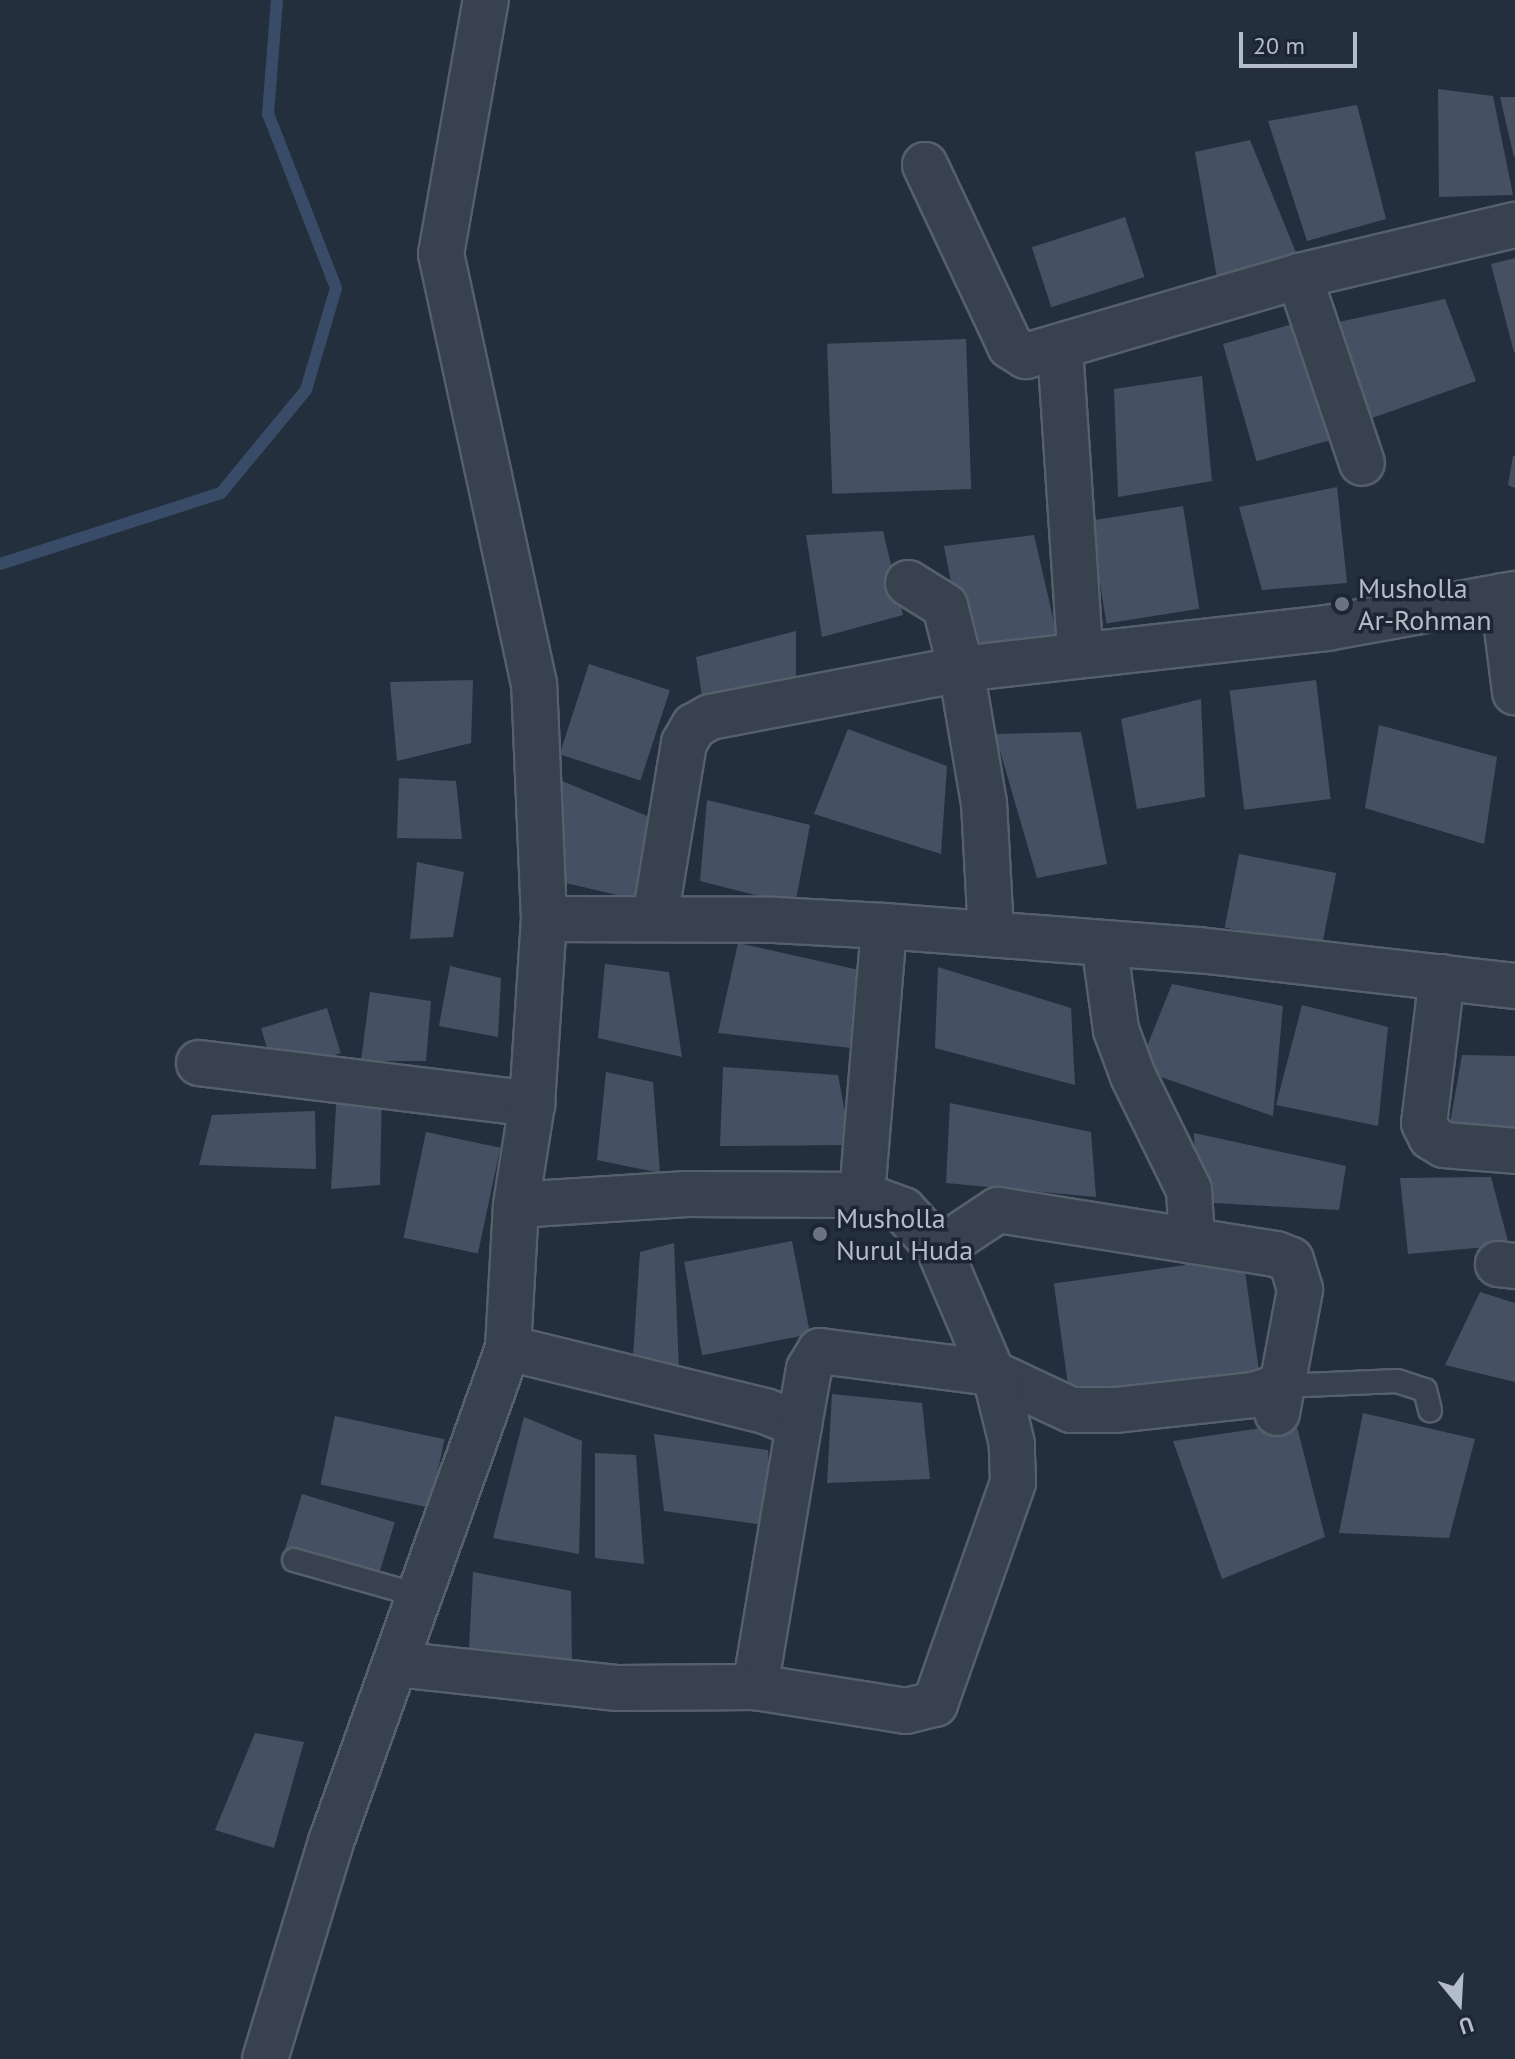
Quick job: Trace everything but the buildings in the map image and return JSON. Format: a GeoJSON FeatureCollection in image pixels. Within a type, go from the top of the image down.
{"type":"FeatureCollection","features":[{"type":"Feature","properties":{"kind":"street"},"geometry":{"type":"LineString","coordinates":[[265,2059],[331,1842],[508,1348],[516,1205],[532,1104],[544,919],[534,684],[441,254],[486,0]]}},
{"type":"Feature","properties":{"kind":"street"},"geometry":{"type":"LineString","coordinates":[[925,165],[1010,346],[1026,356],[1299,276],[1515,225]]}},
{"type":"Feature","properties":{"kind":"street"},"geometry":{"type":"LineString","coordinates":[[1299,276],[1362,463]]}},
{"type":"Feature","properties":{"kind":"street"},"geometry":{"type":"LineString","coordinates":[[1060,348],[1080,651]]}},
{"type":"Feature","properties":{"kind":"street"},"geometry":{"type":"LineString","coordinates":[[908,583],[945,606],[961,669],[984,803],[991,934]]}},
{"type":"Feature","properties":{"kind":"street"},"geometry":{"type":"LineString","coordinates":[[655,918],[684,743],[694,726],[744,709],[961,669],[1080,651],[1327,628],[1509,595],[1515,692]]}},
{"type":"Feature","properties":{"kind":"street"},"geometry":{"type":"LineString","coordinates":[[544,919],[655,918],[884,926],[1104,943],[1515,986]]}},
{"type":"Feature","properties":{"kind":"street"},"geometry":{"type":"LineString","coordinates":[[862,1195],[884,926]]}},
{"type":"Feature","properties":{"kind":"street"},"geometry":{"type":"LineString","coordinates":[[1104,943],[1116,1030],[1133,1076],[1189,1190],[1192,1241]]}},
{"type":"Feature","properties":{"kind":"street"},"geometry":{"type":"LineString","coordinates":[[1442,977],[1424,1123],[1431,1137],[1444,1145],[1515,1151]]}},
{"type":"Feature","properties":{"kind":"street"},"geometry":{"type":"LineString","coordinates":[[199,1063],[532,1104]]}},
{"type":"Feature","properties":{"kind":"street"},"geometry":{"type":"LineString","coordinates":[[396,1664],[618,1688],[755,1687],[906,1711],[935,1704],[1013,1482],[1012,1444],[992,1373],[939,1249],[903,1210],[862,1195],[687,1194],[516,1205]]}},
{"type":"Feature","properties":{"kind":"street"},"geometry":{"type":"LineString","coordinates":[[755,1687],[809,1369],[820,1351],[992,1373],[1071,1410],[1116,1410],[1254,1395],[1280,1399],[1299,1272],[1291,1260],[1276,1254],[998,1210],[939,1249]]}},
{"type":"Feature","properties":{"kind":"street"},"geometry":{"type":"LineString","coordinates":[[508,1348],[765,1411],[799,1425]]}},
{"type":"Feature","properties":{"kind":"lane"},"geometry":{"type":"LineString","coordinates":[[1280,1399],[1397,1381],[1425,1390],[1430,1410]]}},
{"type":"Feature","properties":{"kind":"lane"},"geometry":{"type":"LineString","coordinates":[[294,1560],[420,1596]]}},
{"type":"Feature","properties":{"kind":"waterway"},"geometry":{"type":"LineString","coordinates":[[0,564],[221,493],[306,390],[336,288],[268,114],[277,0]]}},
{"type":"Feature","properties":{"kind":"place","name":"Musholla Ar-Rohman"},"geometry":{"type":"Point","coordinates":[1342,604]}},
{"type":"Feature","properties":{"kind":"place","name":"Musholla Nurul Huda"},"geometry":{"type":"Point","coordinates":[820,1234]}}]}
